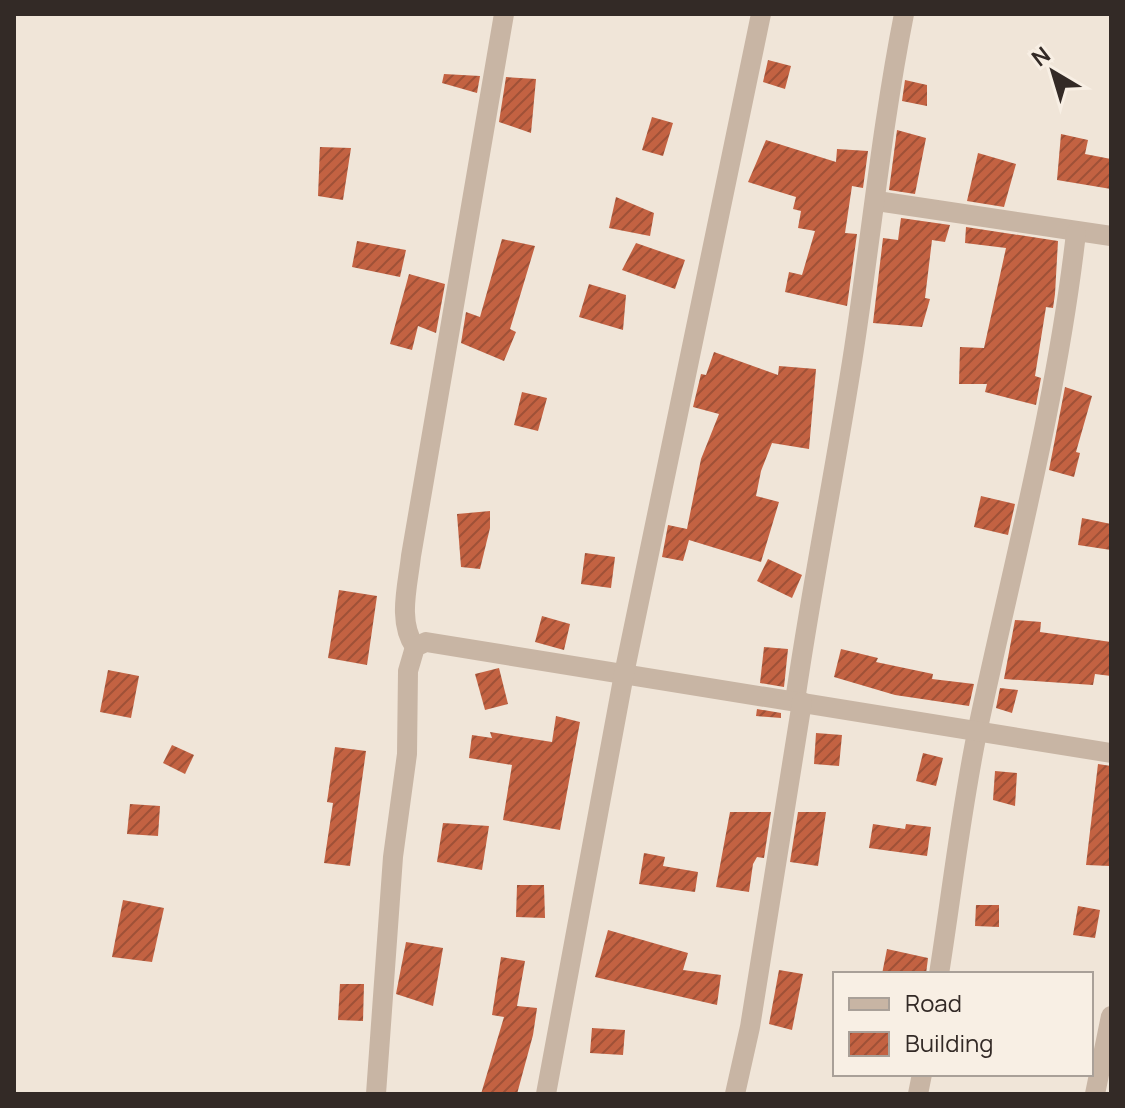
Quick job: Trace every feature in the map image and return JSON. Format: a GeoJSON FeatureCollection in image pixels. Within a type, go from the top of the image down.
{"type":"FeatureCollection","features":[{"type":"Feature","properties":{"kind":"street"},"geometry":{"type":"LineString","coordinates":[[415,647],[408,637],[404,619],[411,556],[504,14]]}},
{"type":"Feature","properties":{"kind":"street"},"geometry":{"type":"LineString","coordinates":[[546,1094],[624,674],[761,14]]}},
{"type":"Feature","properties":{"kind":"street"},"geometry":{"type":"LineString","coordinates":[[735,1094],[750,1027],[877,201],[889,89],[904,14]]}},
{"type":"Feature","properties":{"kind":"street"},"geometry":{"type":"LineString","coordinates":[[877,201],[1111,236]]}},
{"type":"Feature","properties":{"kind":"street"},"geometry":{"type":"LineString","coordinates":[[939,972],[977,730],[1024,533],[1062,346],[1076,233]]}},
{"type":"Feature","properties":{"kind":"street"},"geometry":{"type":"LineString","coordinates":[[376,1094],[393,857],[407,754],[408,671],[415,647],[426,642],[1111,753]]}},
{"type":"Feature","properties":{"kind":"street"},"geometry":{"type":"LineString","coordinates":[[1095,1094],[1111,1016]]}},
{"type":"Feature","properties":{"kind":"building"},"geometry":{"type":"Polygon","coordinates":[[[768,60],[791,66],[785,89],[763,82],[768,60]]]}},
{"type":"Feature","properties":{"kind":"building"},"geometry":{"type":"Polygon","coordinates":[[[444,74],[480,76],[477,93],[442,83],[444,74]]]}},
{"type":"Feature","properties":{"kind":"building"},"geometry":{"type":"Polygon","coordinates":[[[506,77],[536,79],[531,133],[499,122],[506,77]]]}},
{"type":"Feature","properties":{"kind":"building"},"geometry":{"type":"Polygon","coordinates":[[[905,80],[927,85],[927,106],[902,101],[905,80]]]}},
{"type":"Feature","properties":{"kind":"building"},"geometry":{"type":"Polygon","coordinates":[[[652,117],[673,123],[663,156],[642,150],[652,117]]]}},
{"type":"Feature","properties":{"kind":"building"},"geometry":{"type":"Polygon","coordinates":[[[897,130],[926,138],[915,194],[889,190],[897,130]]]}},
{"type":"Feature","properties":{"kind":"building"},"geometry":{"type":"Polygon","coordinates":[[[1061,134],[1088,140],[1085,154],[1111,159],[1111,189],[1057,180],[1061,134]]]}},
{"type":"Feature","properties":{"kind":"building"},"geometry":{"type":"Polygon","coordinates":[[[766,140],[836,162],[837,149],[868,151],[863,188],[852,186],[845,233],[857,234],[847,306],[785,292],[789,272],[802,275],[815,231],[798,228],[801,211],[793,209],[796,197],[748,182],[766,140]]]}},
{"type":"Feature","properties":{"kind":"building"},"geometry":{"type":"Polygon","coordinates":[[[320,147],[351,148],[343,200],[318,196],[320,147]]]}},
{"type":"Feature","properties":{"kind":"building"},"geometry":{"type":"Polygon","coordinates":[[[978,153],[1016,164],[1004,207],[967,201],[978,153]]]}},
{"type":"Feature","properties":{"kind":"building"},"geometry":{"type":"Polygon","coordinates":[[[616,197],[654,213],[650,236],[609,228],[616,197]]]}},
{"type":"Feature","properties":{"kind":"building"},"geometry":{"type":"Polygon","coordinates":[[[901,218],[950,225],[945,242],[932,240],[925,298],[930,299],[922,327],[873,323],[883,238],[898,240],[901,218]]]}},
{"type":"Feature","properties":{"kind":"building"},"geometry":{"type":"Polygon","coordinates":[[[966,227],[1058,241],[1053,308],[1046,307],[1035,376],[1041,378],[1036,405],[985,392],[987,384],[959,384],[960,347],[984,348],[1006,248],[965,243],[966,227]]]}},
{"type":"Feature","properties":{"kind":"building"},"geometry":{"type":"Polygon","coordinates":[[[502,239],[535,246],[510,329],[516,332],[504,361],[461,343],[466,312],[480,317],[502,239]]]}},
{"type":"Feature","properties":{"kind":"building"},"geometry":{"type":"Polygon","coordinates":[[[357,241],[406,250],[400,277],[352,267],[357,241]]]}},
{"type":"Feature","properties":{"kind":"building"},"geometry":{"type":"Polygon","coordinates":[[[636,243],[685,260],[675,289],[622,270],[636,243]]]}},
{"type":"Feature","properties":{"kind":"building"},"geometry":{"type":"Polygon","coordinates":[[[409,274],[445,284],[436,333],[418,326],[412,350],[390,344],[409,274]]]}},
{"type":"Feature","properties":{"kind":"building"},"geometry":{"type":"Polygon","coordinates":[[[589,284],[626,295],[623,330],[579,317],[589,284]]]}},
{"type":"Feature","properties":{"kind":"building"},"geometry":{"type":"Polygon","coordinates":[[[714,352],[778,375],[779,366],[816,369],[809,449],[772,443],[761,471],[756,496],[779,502],[761,562],[689,540],[683,561],[662,557],[668,525],[687,529],[701,459],[719,414],[693,407],[701,374],[706,375],[714,352]]]}},
{"type":"Feature","properties":{"kind":"building"},"geometry":{"type":"Polygon","coordinates":[[[1065,387],[1092,396],[1076,452],[1080,453],[1074,477],[1049,470],[1065,387]]]}},
{"type":"Feature","properties":{"kind":"building"},"geometry":{"type":"Polygon","coordinates":[[[522,392],[547,398],[538,431],[514,425],[522,392]]]}},
{"type":"Feature","properties":{"kind":"building"},"geometry":{"type":"Polygon","coordinates":[[[981,496],[1015,504],[1008,535],[974,527],[981,496]]]}},
{"type":"Feature","properties":{"kind":"building"},"geometry":{"type":"Polygon","coordinates":[[[490,511],[490,528],[480,569],[461,567],[457,514],[490,511]]]}},
{"type":"Feature","properties":{"kind":"building"},"geometry":{"type":"Polygon","coordinates":[[[1082,518],[1111,524],[1111,550],[1078,545],[1082,518]]]}},
{"type":"Feature","properties":{"kind":"building"},"geometry":{"type":"Polygon","coordinates":[[[585,553],[615,557],[611,588],[581,584],[585,553]]]}},
{"type":"Feature","properties":{"kind":"building"},"geometry":{"type":"Polygon","coordinates":[[[768,559],[802,575],[792,598],[757,581],[768,559]]]}},
{"type":"Feature","properties":{"kind":"building"},"geometry":{"type":"Polygon","coordinates":[[[339,590],[377,596],[367,665],[328,658],[339,590]]]}},
{"type":"Feature","properties":{"kind":"building"},"geometry":{"type":"Polygon","coordinates":[[[542,616],[570,624],[564,650],[535,642],[542,616]]]}},
{"type":"Feature","properties":{"kind":"building"},"geometry":{"type":"Polygon","coordinates":[[[1015,620],[1041,622],[1040,632],[1111,642],[1111,676],[1095,674],[1093,685],[1004,679],[1015,620]]]}},
{"type":"Feature","properties":{"kind":"building"},"geometry":{"type":"Polygon","coordinates":[[[764,647],[788,649],[784,687],[760,683],[764,647]]]}},
{"type":"Feature","properties":{"kind":"building"},"geometry":{"type":"Polygon","coordinates":[[[841,649],[878,658],[876,662],[933,674],[932,679],[974,684],[969,706],[895,695],[834,677],[841,649]]]}},
{"type":"Feature","properties":{"kind":"building"},"geometry":{"type":"Polygon","coordinates":[[[499,668],[508,704],[485,710],[475,674],[499,668]]]}},
{"type":"Feature","properties":{"kind":"building"},"geometry":{"type":"Polygon","coordinates":[[[108,670],[139,676],[131,718],[100,712],[108,670]]]}},
{"type":"Feature","properties":{"kind":"building"},"geometry":{"type":"Polygon","coordinates":[[[1000,688],[1018,690],[1012,713],[996,708],[1000,688]]]}},
{"type":"Feature","properties":{"kind":"building"},"geometry":{"type":"Polygon","coordinates":[[[757,709],[781,713],[781,718],[756,716],[757,709]]]}},
{"type":"Feature","properties":{"kind":"building"},"geometry":{"type":"Polygon","coordinates":[[[556,716],[580,722],[560,830],[503,820],[512,765],[469,758],[472,735],[492,738],[490,732],[552,742],[556,716]]]}},
{"type":"Feature","properties":{"kind":"building"},"geometry":{"type":"Polygon","coordinates":[[[816,733],[842,735],[839,766],[814,764],[816,733]]]}},
{"type":"Feature","properties":{"kind":"building"},"geometry":{"type":"Polygon","coordinates":[[[172,745],[194,755],[185,774],[163,763],[172,745]]]}},
{"type":"Feature","properties":{"kind":"building"},"geometry":{"type":"Polygon","coordinates":[[[335,747],[366,751],[350,866],[324,863],[333,803],[327,802],[335,747]]]}},
{"type":"Feature","properties":{"kind":"building"},"geometry":{"type":"Polygon","coordinates":[[[923,753],[943,758],[936,786],[916,781],[923,753]]]}},
{"type":"Feature","properties":{"kind":"building"},"geometry":{"type":"Polygon","coordinates":[[[1098,764],[1111,766],[1110,866],[1086,865],[1098,764]]]}},
{"type":"Feature","properties":{"kind":"building"},"geometry":{"type":"Polygon","coordinates":[[[995,771],[1017,773],[1015,806],[993,800],[995,771]]]}},
{"type":"Feature","properties":{"kind":"building"},"geometry":{"type":"Polygon","coordinates":[[[130,804],[160,806],[158,836],[127,834],[130,804]]]}},
{"type":"Feature","properties":{"kind":"building"},"geometry":{"type":"Polygon","coordinates":[[[730,812],[771,812],[764,858],[757,857],[753,864],[749,892],[716,887],[730,812]]]}},
{"type":"Feature","properties":{"kind":"building"},"geometry":{"type":"Polygon","coordinates":[[[798,812],[826,812],[818,866],[790,862],[798,812]]]}},
{"type":"Feature","properties":{"kind":"building"},"geometry":{"type":"Polygon","coordinates":[[[443,823],[489,826],[482,870],[437,862],[443,823]]]}},
{"type":"Feature","properties":{"kind":"building"},"geometry":{"type":"Polygon","coordinates":[[[873,824],[905,829],[906,824],[931,827],[927,856],[869,848],[873,824]]]}},
{"type":"Feature","properties":{"kind":"building"},"geometry":{"type":"Polygon","coordinates":[[[644,853],[665,857],[663,866],[698,872],[695,892],[639,884],[644,853]]]}},
{"type":"Feature","properties":{"kind":"building"},"geometry":{"type":"Polygon","coordinates":[[[517,885],[544,885],[545,918],[516,917],[517,885]]]}},
{"type":"Feature","properties":{"kind":"building"},"geometry":{"type":"Polygon","coordinates":[[[123,900],[164,908],[152,962],[112,957],[123,900]]]}},
{"type":"Feature","properties":{"kind":"building"},"geometry":{"type":"Polygon","coordinates":[[[976,905],[999,905],[999,927],[975,926],[976,905]]]}},
{"type":"Feature","properties":{"kind":"building"},"geometry":{"type":"Polygon","coordinates":[[[1078,906],[1100,910],[1095,938],[1073,935],[1078,906]]]}},
{"type":"Feature","properties":{"kind":"building"},"geometry":{"type":"Polygon","coordinates":[[[608,930],[688,953],[683,970],[721,975],[717,1005],[595,977],[608,930]]]}},
{"type":"Feature","properties":{"kind":"building"},"geometry":{"type":"Polygon","coordinates":[[[406,942],[443,948],[433,1006],[396,994],[406,942]]]}},
{"type":"Feature","properties":{"kind":"building"},"geometry":{"type":"Polygon","coordinates":[[[887,949],[928,958],[926,972],[882,972],[887,949]]]}},
{"type":"Feature","properties":{"kind":"building"},"geometry":{"type":"Polygon","coordinates":[[[501,957],[525,961],[517,1006],[537,1008],[517,1094],[481,1094],[504,1017],[492,1015],[501,957]]]}},
{"type":"Feature","properties":{"kind":"building"},"geometry":{"type":"Polygon","coordinates":[[[779,970],[803,974],[792,1030],[769,1024],[779,970]]]}},
{"type":"Feature","properties":{"kind":"building"},"geometry":{"type":"Polygon","coordinates":[[[340,984],[364,984],[363,1021],[338,1020],[340,984]]]}},
{"type":"Feature","properties":{"kind":"building"},"geometry":{"type":"Polygon","coordinates":[[[592,1028],[625,1030],[623,1055],[590,1053],[592,1028]]]}}]}
